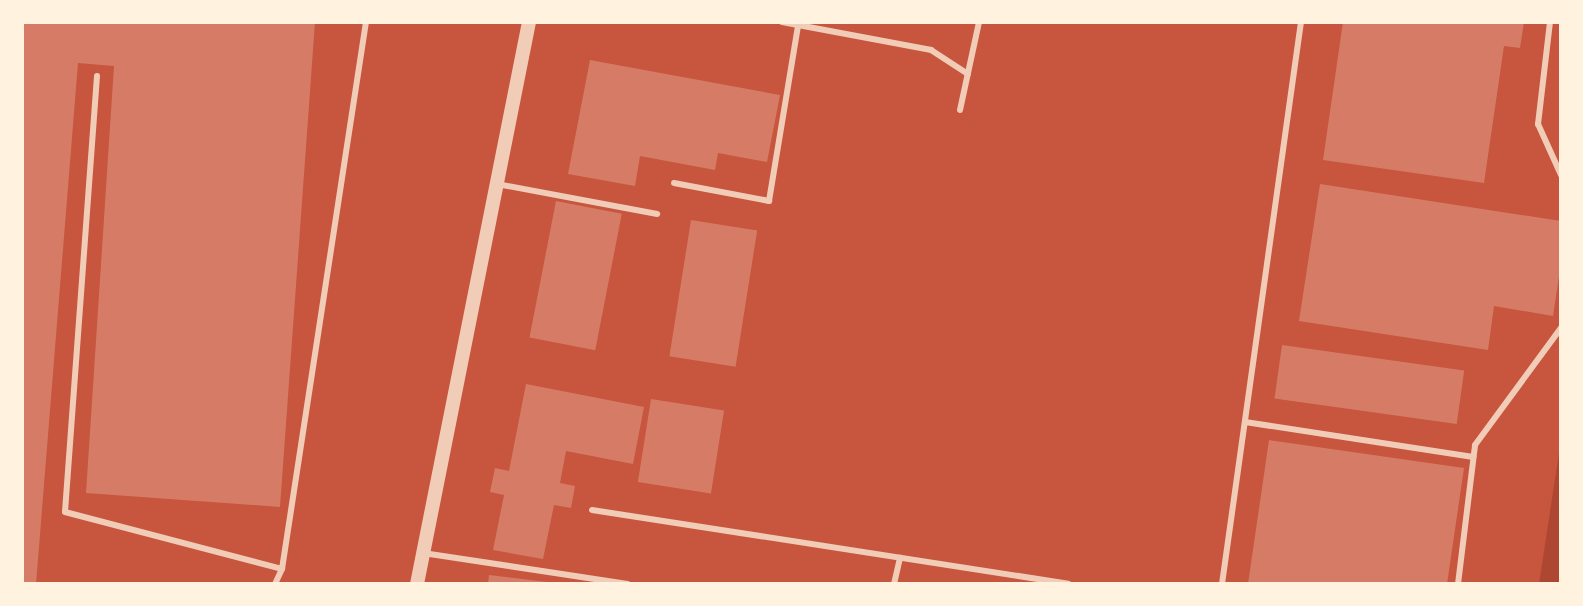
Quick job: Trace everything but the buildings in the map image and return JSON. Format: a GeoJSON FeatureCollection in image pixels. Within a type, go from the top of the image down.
{"type":"FeatureCollection","features":[{"type":"Feature","properties":{"kind":"street"},"geometry":{"type":"LineString","coordinates":[[417,584],[529,22]]}},
{"type":"Feature","properties":{"kind":"lane"},"geometry":{"type":"LineString","coordinates":[[275,584],[282,569],[366,22]]}},
{"type":"Feature","properties":{"kind":"lane"},"geometry":{"type":"LineString","coordinates":[[782,22],[931,50],[968,74]]}},
{"type":"Feature","properties":{"kind":"lane"},"geometry":{"type":"LineString","coordinates":[[960,110],[979,22]]}},
{"type":"Feature","properties":{"kind":"lane"},"geometry":{"type":"LineString","coordinates":[[1222,584],[1301,22]]}},
{"type":"Feature","properties":{"kind":"lane"},"geometry":{"type":"LineString","coordinates":[[1550,22],[1538,124],[1561,175]]}},
{"type":"Feature","properties":{"kind":"lane"},"geometry":{"type":"LineString","coordinates":[[674,183],[769,201],[798,25]]}},
{"type":"Feature","properties":{"kind":"lane"},"geometry":{"type":"LineString","coordinates":[[97,76],[65,512],[282,569]]}},
{"type":"Feature","properties":{"kind":"lane"},"geometry":{"type":"LineString","coordinates":[[497,184],[657,214]]}},
{"type":"Feature","properties":{"kind":"lane"},"geometry":{"type":"LineString","coordinates":[[1458,584],[1475,445],[1561,328]]}},
{"type":"Feature","properties":{"kind":"lane"},"geometry":{"type":"LineString","coordinates":[[1245,422],[1473,457]]}},
{"type":"Feature","properties":{"kind":"lane"},"geometry":{"type":"LineString","coordinates":[[592,510],[1068,584]]}},
{"type":"Feature","properties":{"kind":"lane"},"geometry":{"type":"LineString","coordinates":[[423,553],[628,584]]}},
{"type":"Feature","properties":{"kind":"lane"},"geometry":{"type":"LineString","coordinates":[[894,584],[900,558]]}},
{"type":"Feature","properties":{"kind":"shaded area"},"geometry":{"type":"Polygon","coordinates":[[[1561,440],[1561,584],[1539,584],[1561,440]]]}}]}
